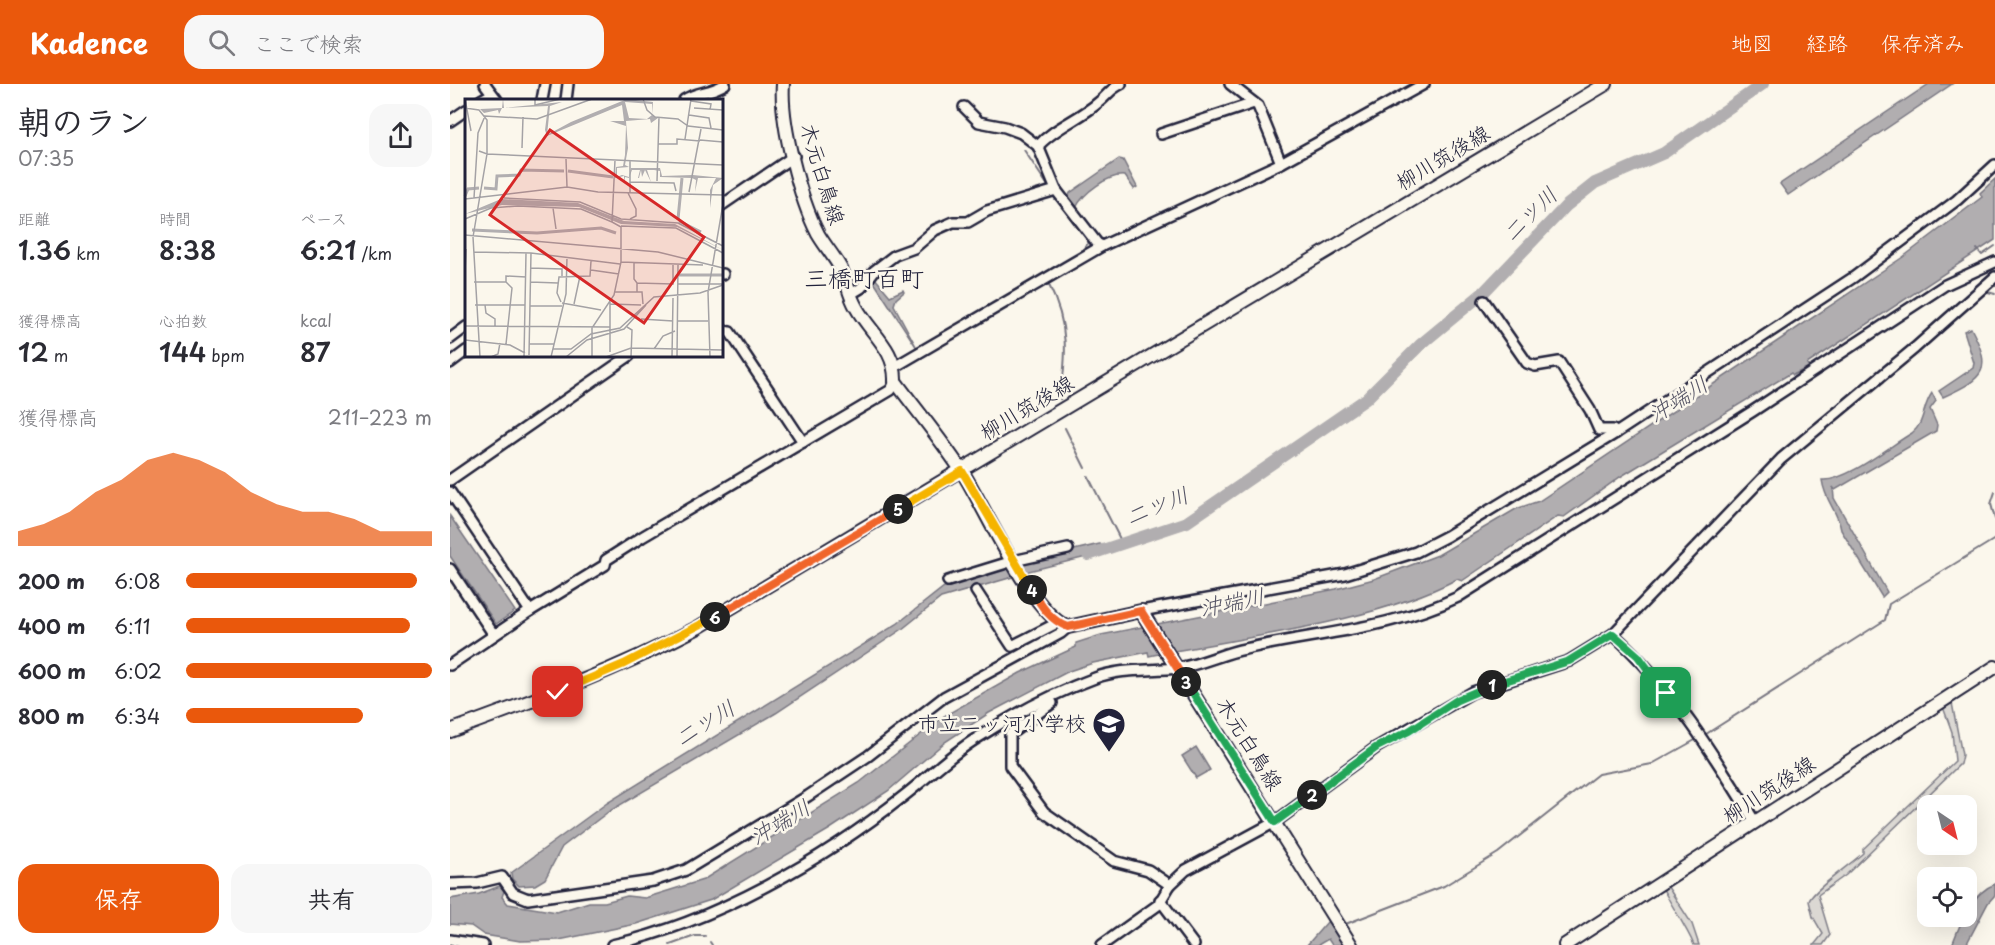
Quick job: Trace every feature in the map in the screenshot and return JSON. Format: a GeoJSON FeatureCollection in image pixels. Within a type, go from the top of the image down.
{"type":"FeatureCollection","features":[{"type":"Feature","properties":{"kind":"main road","name":"木元白鳥線"},"geometry":{"type":"LineString","coordinates":[[783,84],[782,99],[794,156],[815,226],[842,271],[855,306],[882,341],[896,366],[896,381]]}},
{"type":"Feature","properties":{"kind":"main road","name":"柳川筑後線"},"geometry":{"type":"LineString","coordinates":[[450,731],[558,692],[655,650],[706,622],[1606,84]]}},
{"type":"Feature","properties":{"kind":"main road"},"geometry":{"type":"LineString","coordinates":[[896,381],[962,471],[1013,561],[1041,604],[1062,625],[1143,614]]}},
{"type":"Feature","properties":{"kind":"main road","name":"木元白鳥線"},"geometry":{"type":"LineString","coordinates":[[1143,614],[1348,940]]}},
{"type":"Feature","properties":{"kind":"main road","name":"柳川筑後線"},"geometry":{"type":"LineString","coordinates":[[1564,945],[1995,667]]}},
{"type":"Feature","properties":{"kind":"street"},"geometry":{"type":"LineString","coordinates":[[485,84],[494,97]]}},
{"type":"Feature","properties":{"kind":"street"},"geometry":{"type":"LineString","coordinates":[[542,99],[545,84]]}},
{"type":"Feature","properties":{"kind":"street"},"geometry":{"type":"LineString","coordinates":[[567,99],[568,84]]}},
{"type":"Feature","properties":{"kind":"street"},"geometry":{"type":"LineString","coordinates":[[686,99],[693,94],[711,93],[725,84]]}},
{"type":"Feature","properties":{"kind":"street"},"geometry":{"type":"LineString","coordinates":[[1100,84],[1105,95]]}},
{"type":"Feature","properties":{"kind":"street"},"geometry":{"type":"LineString","coordinates":[[1038,147],[1047,137],[1100,101],[1110,88],[1121,84]]}},
{"type":"Feature","properties":{"kind":"street"},"geometry":{"type":"LineString","coordinates":[[1230,84],[1258,106],[1281,163]]}},
{"type":"Feature","properties":{"kind":"street"},"geometry":{"type":"LineString","coordinates":[[896,366],[1102,246],[1281,163],[1424,84]]}},
{"type":"Feature","properties":{"kind":"street"},"geometry":{"type":"LineString","coordinates":[[1161,134],[1254,103]]}},
{"type":"Feature","properties":{"kind":"street"},"geometry":{"type":"LineString","coordinates":[[964,107],[979,122],[1021,133],[1038,147],[1056,190],[1097,243],[1102,246]]}},
{"type":"Feature","properties":{"kind":"street"},"geometry":{"type":"LineString","coordinates":[[450,121],[465,111]]}},
{"type":"Feature","properties":{"kind":"street"},"geometry":{"type":"LineString","coordinates":[[723,204],[794,156]]}},
{"type":"Feature","properties":{"kind":"street"},"geometry":{"type":"LineString","coordinates":[[1143,614],[1345,574],[1416,552],[1616,433],[1854,277],[1957,200],[1995,165]]}},
{"type":"Feature","properties":{"kind":"street"},"geometry":{"type":"LineString","coordinates":[[851,294],[861,288],[874,271],[888,260],[914,248],[935,230],[953,222],[968,222],[987,211],[1056,190]]}},
{"type":"Feature","properties":{"kind":"street"},"geometry":{"type":"LineString","coordinates":[[612,945],[653,934],[739,901],[829,847],[895,802],[974,740],[1070,690],[1116,671],[1175,665],[1244,649],[1379,624],[1436,607],[1458,597],[1753,411],[1945,285],[1995,262]]}},
{"type":"Feature","properties":{"kind":"street"},"geometry":{"type":"LineString","coordinates":[[1102,945],[1148,914],[1166,892],[1204,858],[1275,822],[1359,759],[1457,700],[1497,683],[1569,661],[1613,634],[1782,459],[1939,328],[1995,277]]}},
{"type":"Feature","properties":{"kind":"street"},"geometry":{"type":"LineString","coordinates":[[1484,301],[1527,363],[1535,366],[1559,362],[1590,410],[1599,430],[1613,430],[1616,433]]}},
{"type":"Feature","properties":{"kind":"street"},"geometry":{"type":"LineString","coordinates":[[450,339],[465,328]]}},
{"type":"Feature","properties":{"kind":"street"},"geometry":{"type":"LineString","coordinates":[[723,331],[730,332],[803,442]]}},
{"type":"Feature","properties":{"kind":"street"},"geometry":{"type":"LineString","coordinates":[[450,363],[465,352]]}},
{"type":"Feature","properties":{"kind":"street"},"geometry":{"type":"LineString","coordinates":[[450,480],[628,357]]}},
{"type":"Feature","properties":{"kind":"street"},"geometry":{"type":"LineString","coordinates":[[450,665],[530,611],[605,565],[606,560],[642,537],[891,390],[896,381]]}},
{"type":"Feature","properties":{"kind":"street"},"geometry":{"type":"LineString","coordinates":[[450,492],[530,611]]}},
{"type":"Feature","properties":{"kind":"street"},"geometry":{"type":"LineString","coordinates":[[948,581],[1013,561],[1068,549]]}},
{"type":"Feature","properties":{"kind":"street"},"geometry":{"type":"LineString","coordinates":[[450,569],[494,635]]}},
{"type":"Feature","properties":{"kind":"street"},"geometry":{"type":"LineString","coordinates":[[976,591],[1012,646],[1062,625]]}},
{"type":"Feature","properties":{"kind":"street"},"geometry":{"type":"LineString","coordinates":[[450,884],[477,883],[502,877],[513,892],[528,899],[653,881],[686,870],[808,796],[868,756],[944,697],[1054,637],[1062,625]]}},
{"type":"Feature","properties":{"kind":"street"},"geometry":{"type":"LineString","coordinates":[[1613,634],[1638,656],[1680,707],[1755,822]]}},
{"type":"Feature","properties":{"kind":"street"},"geometry":{"type":"LineString","coordinates":[[1070,690],[1010,734],[1010,766],[1049,816],[1114,861],[1148,870],[1166,892],[1194,945]]}},
{"type":"Feature","properties":{"kind":"street"},"geometry":{"type":"LineString","coordinates":[[450,940],[483,945]]}},
{"type":"Feature","properties":{"kind":"shaded area"},"geometry":{"type":"Polygon","coordinates":[[[1929,84],[1952,84],[1788,195],[1780,184],[1929,84]]]}},
{"type":"Feature","properties":{"kind":"shaded area"},"geometry":{"type":"Polygon","coordinates":[[[1119,159],[1123,160],[1137,187],[1134,189],[1125,176],[1111,178],[1084,196],[1076,208],[1068,199],[1070,193],[1119,159]]]}},
{"type":"Feature","properties":{"kind":"shaded area","name":"沖端川"},"geometry":{"type":"Polygon","coordinates":[[[1995,179],[1995,240],[1807,364],[1809,367],[1793,375],[1791,373],[1620,477],[1564,517],[1558,516],[1462,581],[1457,579],[1424,594],[1348,618],[1149,656],[1148,652],[1093,663],[1069,671],[989,713],[945,742],[888,791],[830,829],[711,900],[636,924],[559,940],[520,941],[484,935],[471,926],[450,924],[450,899],[479,894],[500,886],[504,891],[502,897],[508,904],[557,912],[589,902],[605,902],[627,896],[645,898],[703,880],[859,783],[944,716],[1020,673],[1076,647],[1076,643],[1101,635],[1336,589],[1374,579],[1438,555],[1516,509],[1539,501],[1903,257],[1982,197],[1980,193],[1995,179]]]}},
{"type":"Feature","properties":{"kind":"shaded area"},"geometry":{"type":"Polygon","coordinates":[[[874,277],[890,296],[903,290],[904,292],[896,299],[894,305],[917,348],[872,279],[874,277]]]}},
{"type":"Feature","properties":{"kind":"shaded area"},"geometry":{"type":"Polygon","coordinates":[[[1971,328],[1982,354],[1981,371],[1968,384],[1943,397],[1939,391],[1973,368],[1974,363],[1964,331],[1971,328]]]}},
{"type":"Feature","properties":{"kind":"shaded area"},"geometry":{"type":"Polygon","coordinates":[[[1932,393],[1936,401],[1930,409],[1937,425],[1936,431],[1835,490],[1833,487],[1834,498],[1887,592],[1882,597],[1841,530],[1822,480],[1832,479],[1855,469],[1912,433],[1921,420],[1932,393]]]}},
{"type":"Feature","properties":{"kind":"shaded area"},"geometry":{"type":"Polygon","coordinates":[[[450,516],[515,611],[496,624],[450,556],[450,516]]]}},
{"type":"Feature","properties":{"kind":"shaded area"},"geometry":{"type":"Polygon","coordinates":[[[1100,544],[1103,553],[1025,572],[1018,563],[1100,544]]]}},
{"type":"Feature","properties":{"kind":"shaded area"},"geometry":{"type":"Polygon","coordinates":[[[1009,566],[1016,576],[941,598],[901,630],[776,713],[608,812],[562,847],[545,879],[535,885],[519,886],[512,879],[511,873],[607,803],[897,624],[944,587],[1009,566]]]}},
{"type":"Feature","properties":{"kind":"shaded area"},"geometry":{"type":"Polygon","coordinates":[[[1952,703],[1962,755],[1960,764],[1928,795],[1919,795],[1955,761],[1952,732],[1943,707],[1952,703]]]}},
{"type":"Feature","properties":{"kind":"shaded area"},"geometry":{"type":"Polygon","coordinates":[[[1196,747],[1210,770],[1196,778],[1182,756],[1196,747]]]}},
{"type":"Feature","properties":{"kind":"shaded area"},"geometry":{"type":"Polygon","coordinates":[[[1917,797],[1917,806],[1846,875],[1818,895],[1830,935],[1823,945],[1814,945],[1823,934],[1813,917],[1809,901],[1825,884],[1863,853],[1863,849],[1917,797]]]}},
{"type":"Feature","properties":{"kind":"shaded area"},"geometry":{"type":"Polygon","coordinates":[[[1666,884],[1692,924],[1699,945],[1694,945],[1662,887],[1666,884]]]}},
{"type":"Feature","properties":{"kind":"shaded area"},"geometry":{"type":"Polygon","coordinates":[[[1995,884],[1995,895],[1977,924],[1977,897],[1995,884]]]}},
{"type":"Feature","properties":{"kind":"shaded area"},"geometry":{"type":"Polygon","coordinates":[[[1328,921],[1343,945],[1332,945],[1328,939],[1318,945],[1307,945],[1328,921]]]}},
{"type":"Feature","properties":{"kind":"shaded area"},"geometry":{"type":"Polygon","coordinates":[[[1960,927],[1975,927],[1966,945],[1952,945],[1960,927]]]}},
{"type":"Feature","properties":{"kind":"waterway","name":"二ツ川"},"geometry":{"type":"LineString","coordinates":[[1088,555],[1187,522],[1366,399],[1420,345],[1483,293],[1566,206],[1595,183],[1664,153],[1763,84]]}},
{"type":"Feature","properties":{"kind":"waterway"},"geometry":{"type":"LineString","coordinates":[[1024,150],[1048,186]]}},
{"type":"Feature","properties":{"kind":"waterway"},"geometry":{"type":"LineString","coordinates":[[1054,197],[1089,242],[1080,253]]}},
{"type":"Feature","properties":{"kind":"waterway"},"geometry":{"type":"LineString","coordinates":[[1977,249],[1982,255],[1995,246]]}},
{"type":"Feature","properties":{"kind":"waterway"},"geometry":{"type":"LineString","coordinates":[[1049,285],[1056,300],[1065,341],[1060,399]]}},
{"type":"Feature","properties":{"kind":"waterway"},"geometry":{"type":"LineString","coordinates":[[1988,292],[1995,294]]}},
{"type":"Feature","properties":{"kind":"waterway"},"geometry":{"type":"LineString","coordinates":[[1065,428],[1085,468]]}},
{"type":"Feature","properties":{"kind":"waterway"},"geometry":{"type":"LineString","coordinates":[[1088,476],[1122,543]]}},
{"type":"Feature","properties":{"kind":"waterway"},"geometry":{"type":"LineString","coordinates":[[1995,492],[1991,504],[1995,519]]}},
{"type":"Feature","properties":{"kind":"waterway"},"geometry":{"type":"LineString","coordinates":[[1703,736],[1885,620],[1889,604],[1995,539]]}},
{"type":"Feature","properties":{"kind":"waterway"},"geometry":{"type":"LineString","coordinates":[[1343,925],[1444,886],[1498,853],[1598,774],[1652,764],[1697,739]]}},
{"type":"Feature","properties":{"kind":"waterway"},"geometry":{"type":"LineString","coordinates":[[670,945],[695,936],[705,936]]}},
{"type":"Feature","properties":{"kind":"place","name":"市立二ッ河小学校"},"geometry":{"type":"Point","coordinates":[1109,753]}},
{"type":"Feature","properties":{"kind":"district","name":"三橋町百町"},"geometry":{"type":"Point","coordinates":[864,279]}},
{"type":"Feature","properties":{"kind":"route"},"geometry":{"type":"LineString","coordinates":[[558,692],[655,650],[697,628],[962,471],[1013,562],[1041,604],[1057,623],[1068,627],[1097,618],[1141,611],[1275,822],[1359,759],[1409,731],[1457,700],[1497,683],[1536,673],[1569,661],[1585,654],[1613,634],[1638,656],[1666,693]]}}]}
